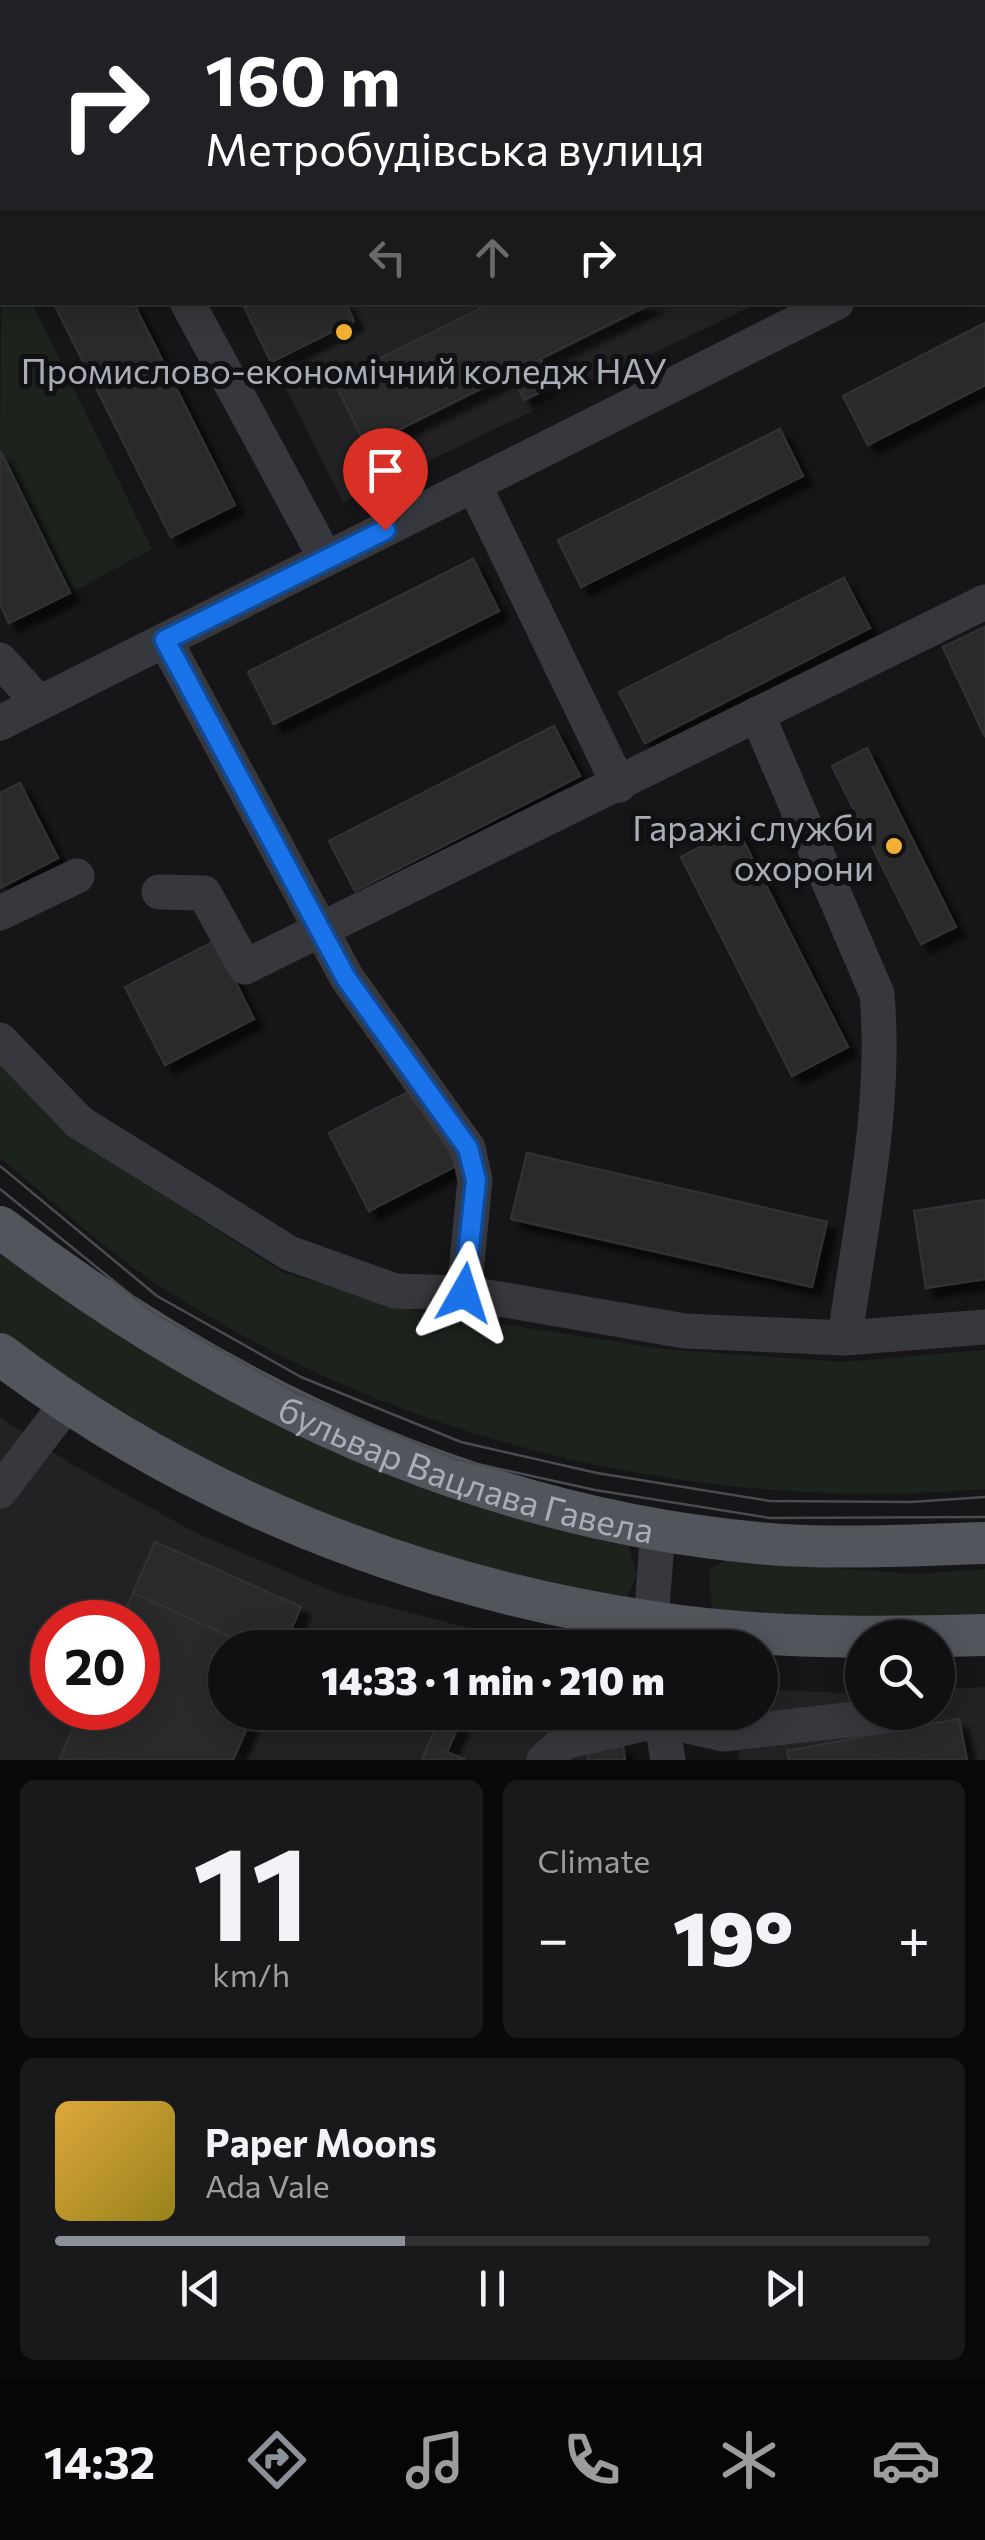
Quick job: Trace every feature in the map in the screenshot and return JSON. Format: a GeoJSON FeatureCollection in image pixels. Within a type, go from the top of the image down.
{"type":"FeatureCollection","features":[{"type":"Feature","properties":{"kind":"main road","name":"бульвар Вацлава Гавела"},"geometry":{"type":"LineString","coordinates":[[0,1226],[142,1324],[281,1408],[452,1478],[658,1529],[760,1543],[985,1543]]}},
{"type":"Feature","properties":{"kind":"main road"},"geometry":{"type":"LineString","coordinates":[[0,1354],[117,1436],[263,1512],[427,1572],[634,1630]]}},
{"type":"Feature","properties":{"kind":"main road"},"geometry":{"type":"LineString","coordinates":[[778,1633],[985,1636]]}},
{"type":"Feature","properties":{"kind":"street"},"geometry":{"type":"LineString","coordinates":[[189,305],[326,559]]}},
{"type":"Feature","properties":{"kind":"street"},"geometry":{"type":"LineString","coordinates":[[0,722],[474,485],[819,306]]}},
{"type":"Feature","properties":{"kind":"street"},"geometry":{"type":"LineString","coordinates":[[474,485],[619,785]]}},
{"type":"Feature","properties":{"kind":"street"},"geometry":{"type":"LineString","coordinates":[[159,892],[204,893],[245,967],[985,602]]}},
{"type":"Feature","properties":{"kind":"street"},"geometry":{"type":"LineString","coordinates":[[165,640],[346,978],[474,1161],[464,1293]]}},
{"type":"Feature","properties":{"kind":"street"},"geometry":{"type":"LineString","coordinates":[[0,660],[39,703]]}},
{"type":"Feature","properties":{"kind":"street"},"geometry":{"type":"LineString","coordinates":[[757,714],[876,994],[880,1037],[877,1095],[845,1338]]}},
{"type":"Feature","properties":{"kind":"street"},"geometry":{"type":"LineString","coordinates":[[0,913],[76,876]]}},
{"type":"Feature","properties":{"kind":"street"},"geometry":{"type":"LineString","coordinates":[[0,1040],[79,1122],[288,1253],[395,1291],[464,1293],[685,1331],[845,1338],[985,1326]]}},
{"type":"Feature","properties":{"kind":"street"},"geometry":{"type":"LineString","coordinates":[[3,1480],[68,1402]]}},
{"type":"Feature","properties":{"kind":"street"},"geometry":{"type":"LineString","coordinates":[[652,1630],[658,1529]]}},
{"type":"Feature","properties":{"kind":"street"},"geometry":{"type":"LineString","coordinates":[[778,1728],[845,1720]]}},
{"type":"Feature","properties":{"kind":"street"},"geometry":{"type":"LineString","coordinates":[[544,1760],[564,1742],[608,1730]]}},
{"type":"Feature","properties":{"kind":"street"},"geometry":{"type":"LineString","coordinates":[[663,1730],[668,1760]]}},
{"type":"Feature","properties":{"kind":"street"},"geometry":{"type":"LineString","coordinates":[[709,1730],[723,1734],[759,1730]]}},
{"type":"Feature","properties":{"kind":"shaded area"},"geometry":{"type":"Polygon","coordinates":[[[1,305],[33,305],[152,549],[70,593],[0,450],[1,305]]]}},
{"type":"Feature","properties":{"kind":"shaded area"},"geometry":{"type":"Polygon","coordinates":[[[243,305],[755,305],[343,502],[243,305]]]}},
{"type":"Feature","properties":{"kind":"shaded area"},"geometry":{"type":"Polygon","coordinates":[[[0,1064],[116,1165],[284,1273],[417,1311],[663,1349],[842,1362],[985,1350],[985,1489],[878,1494],[771,1490],[664,1477],[559,1457],[456,1427],[355,1390],[258,1344],[166,1290],[102,1243],[0,1158],[0,1064]]]}},
{"type":"Feature","properties":{"kind":"shaded area"},"geometry":{"type":"Polygon","coordinates":[[[0,1247],[32,1273],[627,1541],[637,1574],[625,1602],[398,1546],[310,1515],[199,1460],[0,1336],[0,1247]]]}},
{"type":"Feature","properties":{"kind":"shaded area"},"geometry":{"type":"Polygon","coordinates":[[[0,1417],[73,1465],[198,1534],[339,1594],[477,1630],[208,1630],[208,1730],[621,1730],[625,1760],[0,1760],[0,1417]]]}},
{"type":"Feature","properties":{"kind":"shaded area"},"geometry":{"type":"Polygon","coordinates":[[[727,1560],[916,1574],[985,1569],[985,1620],[845,1620],[712,1609],[709,1570],[727,1560]]]}},
{"type":"Feature","properties":{"kind":"shaded area"},"geometry":{"type":"Polygon","coordinates":[[[985,1687],[985,1760],[740,1760],[734,1730],[778,1730],[778,1690],[845,1693],[845,1730],[955,1730],[955,1688],[985,1687]]]}},
{"type":"Feature","properties":{"kind":"building"},"geometry":{"type":"Polygon","coordinates":[[[55,305],[135,305],[235,505],[171,537],[55,305]]]}},
{"type":"Feature","properties":{"kind":"building"},"geometry":{"type":"Polygon","coordinates":[[[243,305],[346,305],[354,321],[271,362],[243,305]]]}},
{"type":"Feature","properties":{"kind":"building"},"geometry":{"type":"Polygon","coordinates":[[[478,305],[649,305],[366,446],[334,381],[480,309],[478,305]]]}},
{"type":"Feature","properties":{"kind":"building"},"geometry":{"type":"Polygon","coordinates":[[[985,323],[985,385],[868,445],[843,396],[985,323]]]}},
{"type":"Feature","properties":{"kind":"building"},"geometry":{"type":"Polygon","coordinates":[[[541,359],[547,372],[564,364],[570,378],[524,400],[518,387],[532,379],[526,366],[541,359]]]}},
{"type":"Feature","properties":{"kind":"building"},"geometry":{"type":"Polygon","coordinates":[[[780,429],[803,476],[581,587],[558,540],[780,429]]]}},
{"type":"Feature","properties":{"kind":"building"},"geometry":{"type":"Polygon","coordinates":[[[0,450],[70,593],[9,623],[0,604],[0,450]]]}},
{"type":"Feature","properties":{"kind":"building"},"geometry":{"type":"Polygon","coordinates":[[[473,559],[499,611],[274,724],[248,672],[473,559]]]}},
{"type":"Feature","properties":{"kind":"building"},"geometry":{"type":"Polygon","coordinates":[[[844,578],[870,628],[645,743],[619,692],[844,578]]]}},
{"type":"Feature","properties":{"kind":"building"},"geometry":{"type":"Polygon","coordinates":[[[985,627],[985,737],[943,647],[985,627]]]}},
{"type":"Feature","properties":{"kind":"building"},"geometry":{"type":"Polygon","coordinates":[[[554,726],[580,776],[355,891],[329,841],[554,726]]]}},
{"type":"Feature","properties":{"kind":"building","name":"Гаражі служби охорони"},"geometry":{"type":"Polygon","coordinates":[[[867,748],[956,927],[921,944],[832,766],[867,748]]]}},
{"type":"Feature","properties":{"kind":"building"},"geometry":{"type":"Polygon","coordinates":[[[20,783],[58,858],[0,888],[0,793],[20,783]]]}},
{"type":"Feature","properties":{"kind":"building"},"geometry":{"type":"Polygon","coordinates":[[[737,828],[848,1047],[792,1076],[681,857],[737,828]]]}},
{"type":"Feature","properties":{"kind":"building"},"geometry":{"type":"Polygon","coordinates":[[[215,941],[254,1019],[165,1065],[125,987],[215,941]]]}},
{"type":"Feature","properties":{"kind":"building"},"geometry":{"type":"Polygon","coordinates":[[[416,1088],[456,1166],[369,1211],[329,1133],[416,1088]]]}},
{"type":"Feature","properties":{"kind":"building"},"geometry":{"type":"Polygon","coordinates":[[[527,1153],[827,1222],[812,1287],[511,1219],[527,1153]]]}},
{"type":"Feature","properties":{"kind":"building"},"geometry":{"type":"Polygon","coordinates":[[[985,1200],[985,1279],[926,1288],[914,1211],[985,1200]]]}},
{"type":"Feature","properties":{"kind":"building"},"geometry":{"type":"Polygon","coordinates":[[[155,1542],[301,1607],[291,1630],[216,1630],[160,1605],[160,1600],[133,1593],[155,1542]]]}},
{"type":"Feature","properties":{"kind":"building"},"geometry":{"type":"Polygon","coordinates":[[[133,1593],[149,1600],[130,1600],[133,1593]]]}},
{"type":"Feature","properties":{"kind":"building"},"geometry":{"type":"Polygon","coordinates":[[[160,1605],[216,1630],[208,1630],[208,1730],[246,1730],[233,1760],[59,1760],[72,1730],[160,1730],[160,1605]]]}},
{"type":"Feature","properties":{"kind":"building"},"geometry":{"type":"Polygon","coordinates":[[[959,1719],[967,1760],[789,1760],[787,1751],[900,1730],[955,1730],[955,1720],[959,1719]]]}},
{"type":"Feature","properties":{"kind":"building"},"geometry":{"type":"Polygon","coordinates":[[[434,1730],[457,1730],[447,1752],[466,1760],[422,1760],[434,1730]]]}},
{"type":"Feature","properties":{"kind":"building"},"geometry":{"type":"Polygon","coordinates":[[[623,1746],[625,1760],[588,1760],[587,1751],[623,1746]]]}},
{"type":"Feature","properties":{"kind":"tram line"},"geometry":{"type":"LineString","coordinates":[[0,1166],[157,1296],[301,1377],[461,1442],[597,1473],[770,1501],[911,1502],[985,1497]]}},
{"type":"Feature","properties":{"kind":"tram line"},"geometry":{"type":"LineString","coordinates":[[0,1189],[152,1312],[294,1392],[455,1459],[595,1490],[770,1518],[985,1517]]}},
{"type":"Feature","properties":{"kind":"place","name":"Промислово-економічний коледж НАУ"},"geometry":{"type":"Point","coordinates":[344,332]}},
{"type":"Feature","properties":{"kind":"place","name":"Гаражі служби охорони"},"geometry":{"type":"Point","coordinates":[894,846]}},
{"type":"Feature","properties":{"kind":"route"},"geometry":{"type":"LineString","coordinates":[[385,530],[165,640],[346,978],[474,1161],[476,1180],[464,1293]]}}]}
